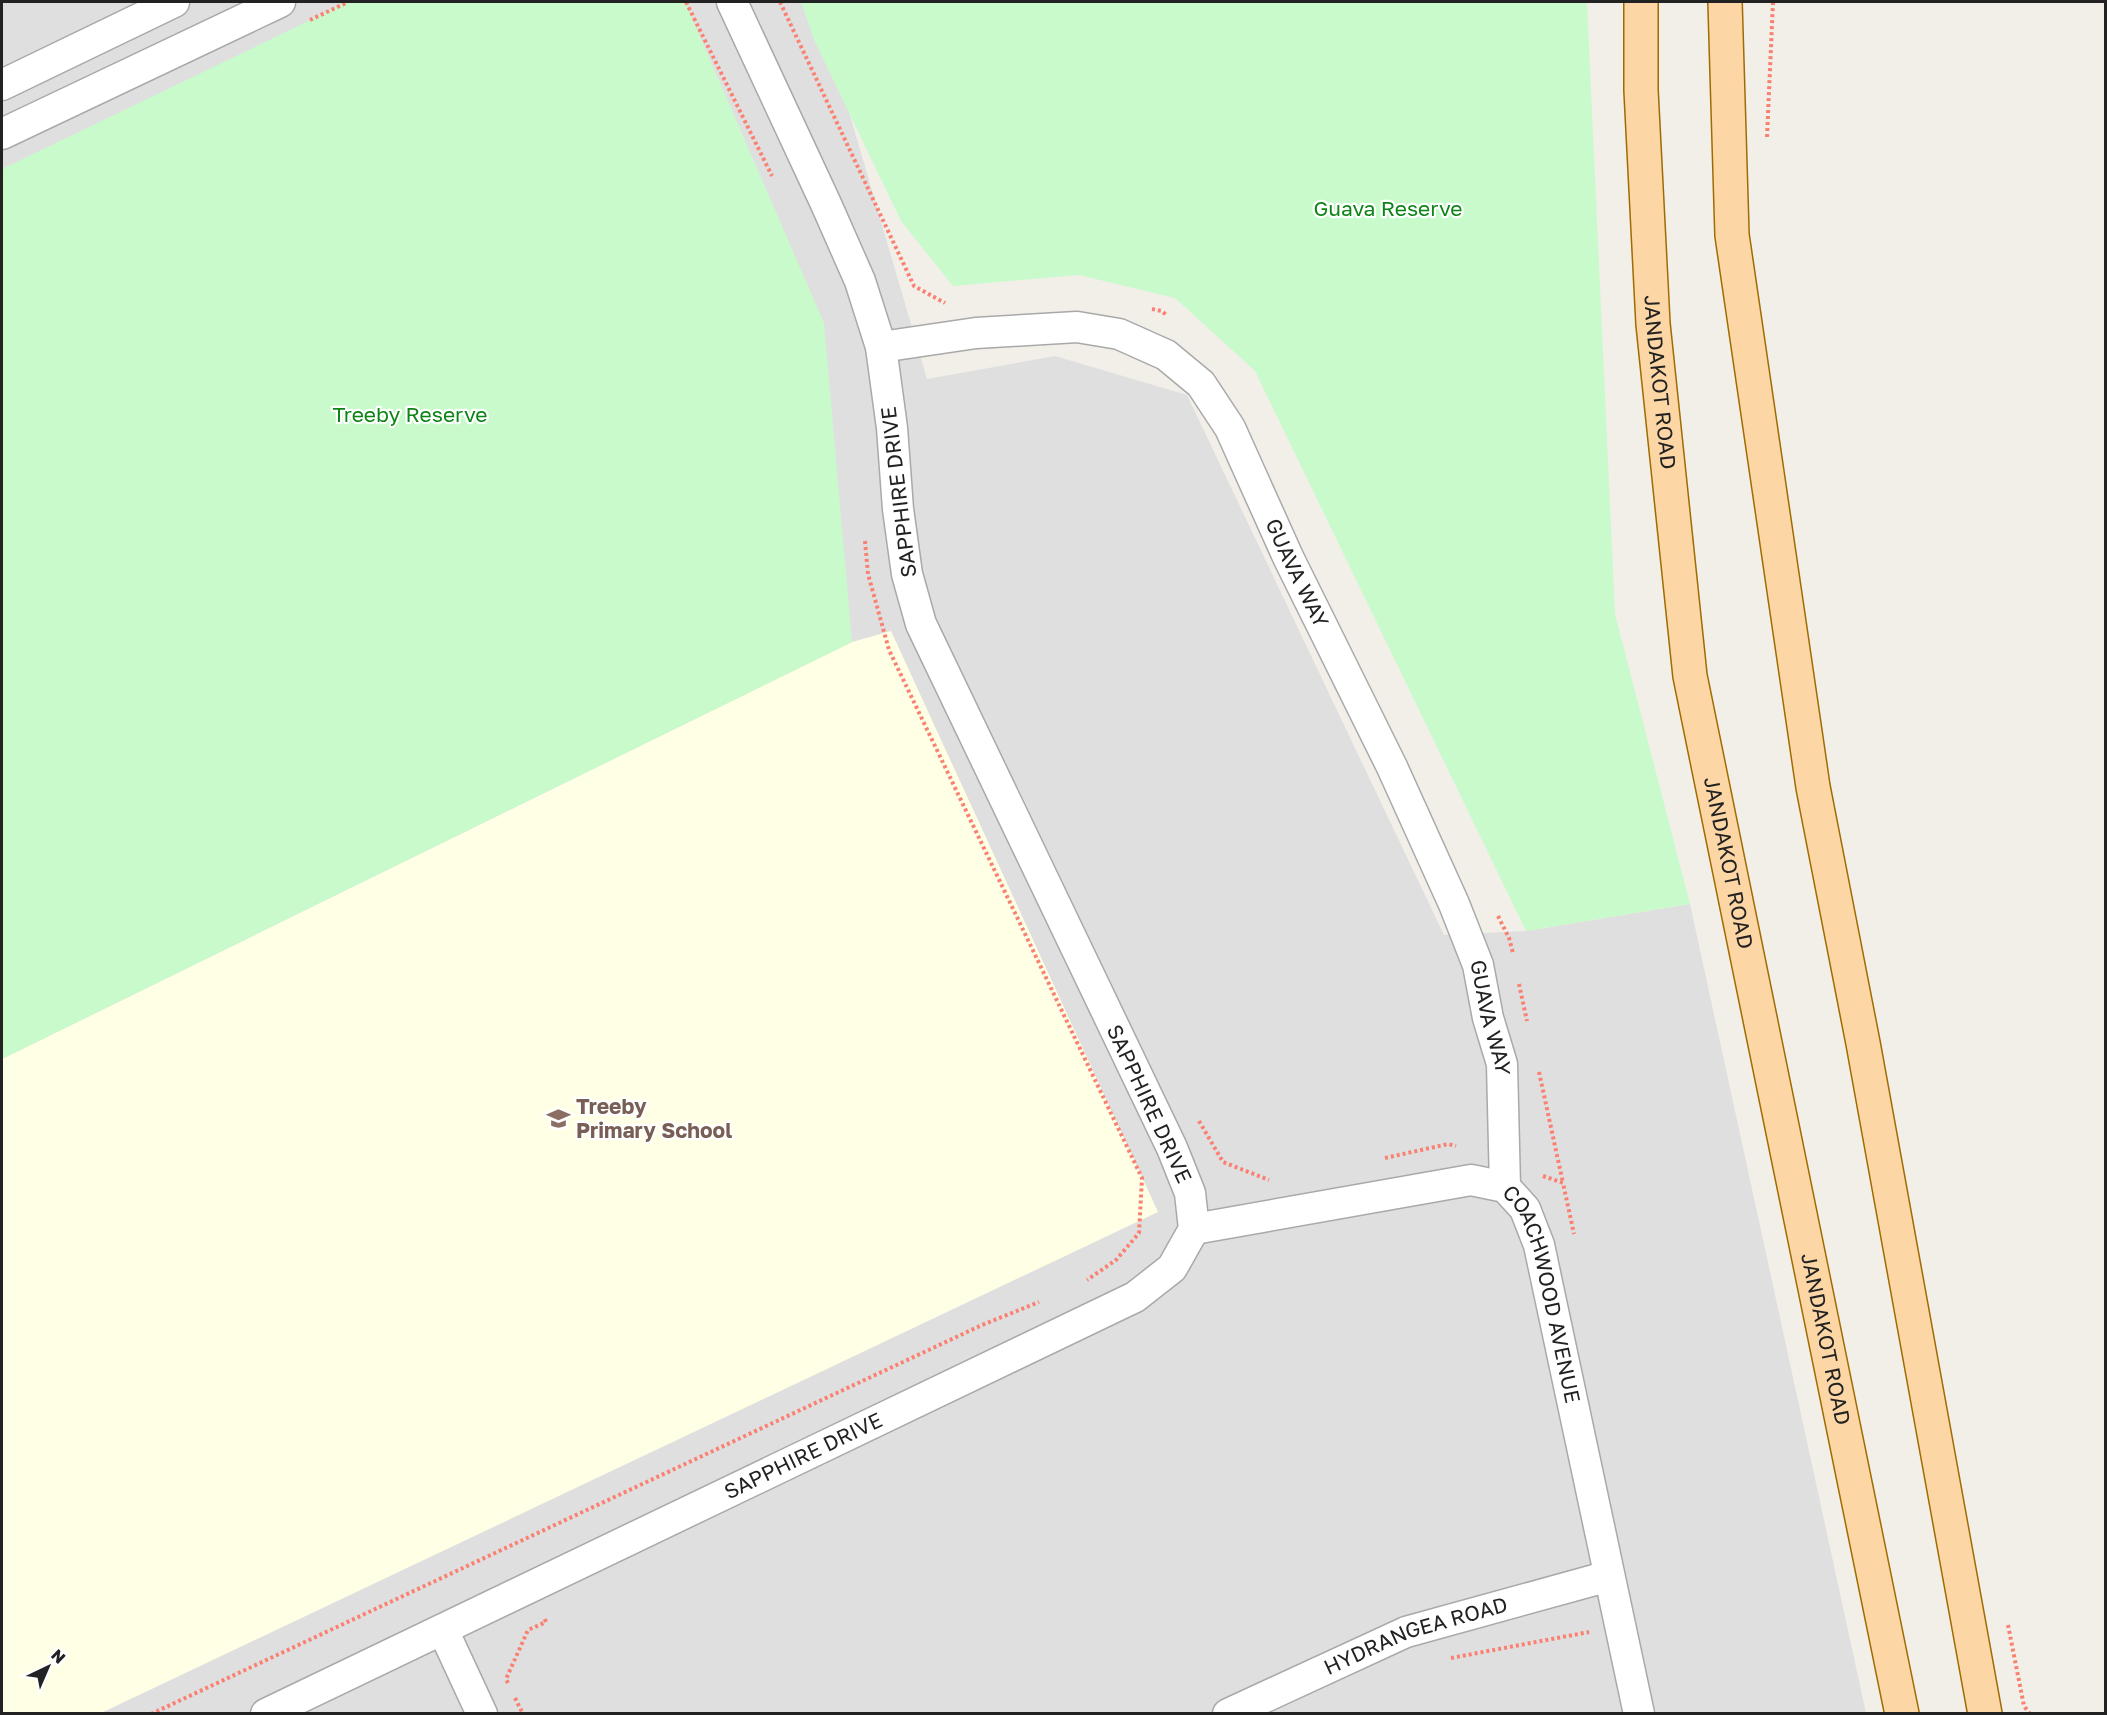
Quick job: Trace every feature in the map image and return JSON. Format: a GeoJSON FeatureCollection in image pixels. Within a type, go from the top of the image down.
{"type":"FeatureCollection","features":[{"type":"Feature","properties":{"kind":"main road","name":"JANDAKOT ROAD"},"geometry":{"type":"LineString","coordinates":[[1641,2],[1641,90],[1653,324],[1690,676],[1902,1713]]}},
{"type":"Feature","properties":{"kind":"main road"},"geometry":{"type":"LineString","coordinates":[[1725,2],[1732,235],[1813,787],[1863,1043],[1985,1713]]}},
{"type":"Feature","properties":{"kind":"street"},"geometry":{"type":"LineString","coordinates":[[2,85],[174,2]]}},
{"type":"Feature","properties":{"kind":"street"},"geometry":{"type":"LineString","coordinates":[[2,134],[280,2]]}},
{"type":"Feature","properties":{"kind":"street","name":"SAPPHIRE DRIVE"},"geometry":{"type":"LineString","coordinates":[[266,1713],[1135,1297],[1172,1268],[1194,1229],[1190,1193],[1167,1139],[921,624],[907,574],[902,541],[892,428],[881,347],[860,281],[732,2]]}},
{"type":"Feature","properties":{"kind":"street","name":"GUAVA WAY"},"geometry":{"type":"LineString","coordinates":[[881,347],[976,333],[1077,327],[1119,334],[1166,355],[1201,384],[1230,428],[1288,557],[1392,767],[1454,904],[1478,965],[1488,1018],[1502,1064],[1504,1175]]}},
{"type":"Feature","properties":{"kind":"street","name":"COACHWOOD AVENUE"},"geometry":{"type":"LineString","coordinates":[[1194,1229],[1504,1175],[1525,1209],[1539,1245],[1639,1713]]}},
{"type":"Feature","properties":{"kind":"street","name":"HYDRANGEA ROAD"},"geometry":{"type":"LineString","coordinates":[[1228,1713],[1406,1632],[1609,1576]]}},
{"type":"Feature","properties":{"kind":"street"},"geometry":{"type":"LineString","coordinates":[[443,1630],[482,1713]]}},
{"type":"Feature","properties":{"kind":"path"},"geometry":{"type":"LineString","coordinates":[[686,2],[776,183]]}},
{"type":"Feature","properties":{"kind":"path"},"geometry":{"type":"LineString","coordinates":[[780,2],[914,286],[949,305]]}},
{"type":"Feature","properties":{"kind":"path"},"geometry":{"type":"LineString","coordinates":[[865,540],[868,574],[889,650],[1142,1178],[1139,1233],[1116,1260],[1081,1283]]}},
{"type":"Feature","properties":{"kind":"path"},"geometry":{"type":"LineString","coordinates":[[1133,1158],[1200,1121],[1222,1162],[1273,1182]]}},
{"type":"Feature","properties":{"kind":"path"},"geometry":{"type":"LineString","coordinates":[[1378,1159],[1448,1144],[1504,1175],[1563,1183],[1575,1240]]}},
{"type":"Feature","properties":{"kind":"path"},"geometry":{"type":"LineString","coordinates":[[151,1713],[982,1325],[1042,1301]]}},
{"type":"Feature","properties":{"kind":"path"},"geometry":{"type":"LineString","coordinates":[[1449,1658],[1620,1627]]}},
{"type":"Feature","properties":{"kind":"shaded area"},"geometry":{"type":"Polygon","coordinates":[[[2,2],[817,2],[927,379],[1055,356],[1187,395],[1444,935],[1526,931],[1690,904],[1866,1713],[2,1714],[2,2]]]}},
{"type":"Feature","properties":{"kind":"shaded area","name":"Treeby Primary School"},"geometry":{"type":"Polygon","coordinates":[[[891,631],[1158,1212],[101,1713],[2,1714],[2,1059],[852,642],[891,631]]]}},
{"type":"Feature","properties":{"kind":"green space","name":"Treeby Reserve"},"geometry":{"type":"Polygon","coordinates":[[[348,2],[685,2],[824,323],[852,642],[2,1059],[2,169],[348,2]]]}},
{"type":"Feature","properties":{"kind":"green space","name":"Guava Reserve"},"geometry":{"type":"Polygon","coordinates":[[[801,2],[1587,2],[1615,614],[1690,904],[1526,931],[1255,371],[1175,298],[1079,275],[953,286],[901,221],[815,42],[801,2]]]}},
{"type":"Feature","properties":{"kind":"place","name":"Treeby Primary School"},"geometry":{"type":"Point","coordinates":[558,1119]}}]}
